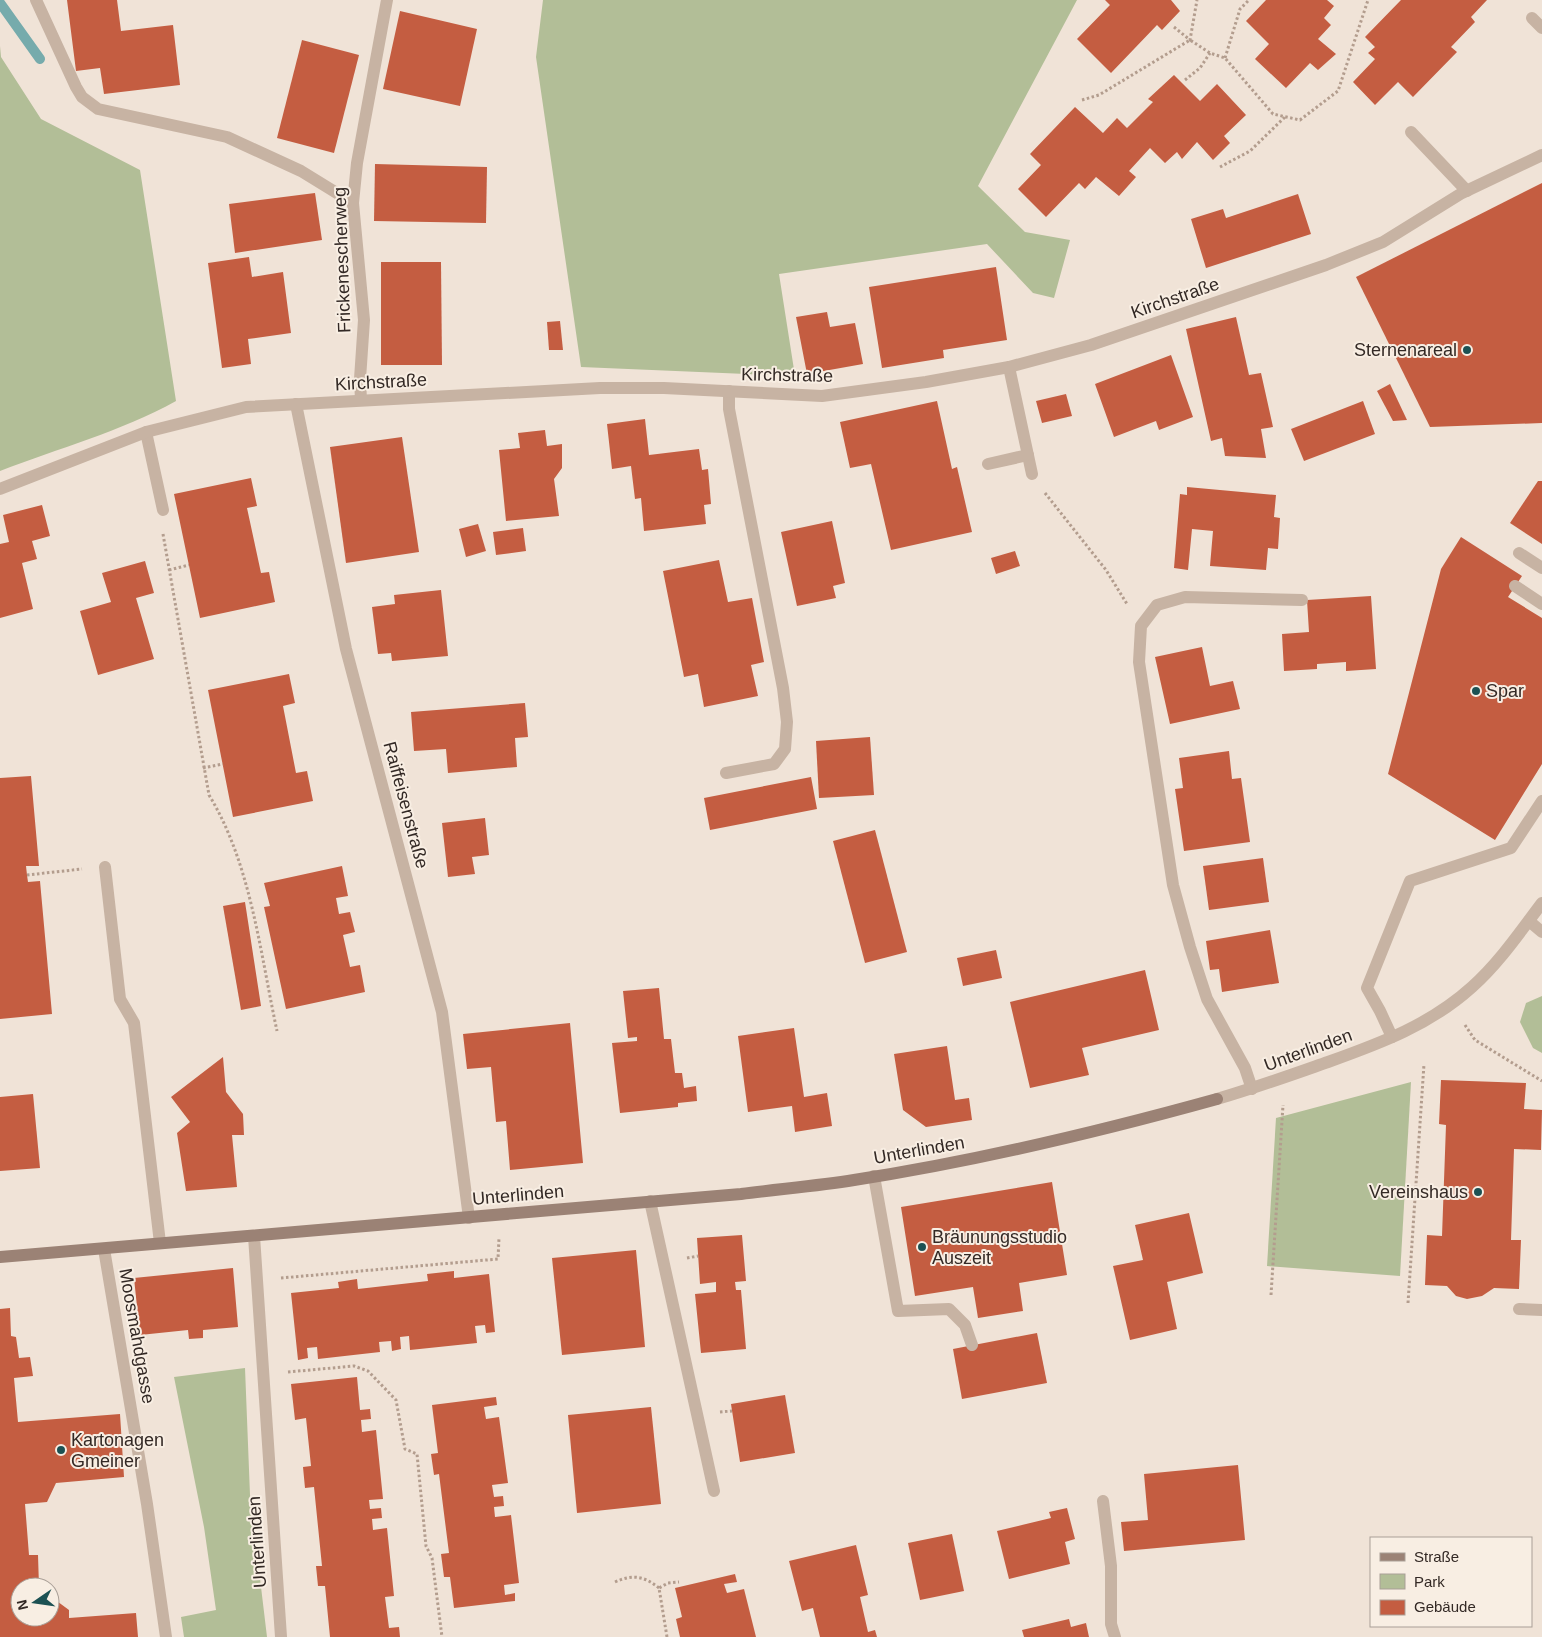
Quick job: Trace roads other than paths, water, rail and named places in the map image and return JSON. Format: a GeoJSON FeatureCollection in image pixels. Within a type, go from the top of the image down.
{"type":"FeatureCollection","features":[{"type":"Feature","properties":{"kind":"main road","name":"Unterlinden"},"geometry":{"type":"LineString","coordinates":[[0,1257],[741,1194],[874,1176],[1018,1150],[1134,1122],[1217,1099]]}},
{"type":"Feature","properties":{"kind":"street"},"geometry":{"type":"LineString","coordinates":[[36,0],[76,87],[90,105],[98,109],[227,137],[301,171],[353,203]]}},
{"type":"Feature","properties":{"kind":"street","name":"Frickenescherweg"},"geometry":{"type":"LineString","coordinates":[[361,400],[360,379],[364,320],[353,203],[357,163],[386,0]]}},
{"type":"Feature","properties":{"kind":"street"},"geometry":{"type":"LineString","coordinates":[[1532,18],[1542,28]]}},
{"type":"Feature","properties":{"kind":"street"},"geometry":{"type":"LineString","coordinates":[[1411,132],[1467,191]]}},
{"type":"Feature","properties":{"kind":"street","name":"Kirchstraße"},"geometry":{"type":"LineString","coordinates":[[0,490],[146,432],[246,407],[600,388],[730,391],[822,396],[926,382],[1009,368],[1090,345],[1326,265],[1383,242],[1467,191],[1542,155]]}},
{"type":"Feature","properties":{"kind":"street"},"geometry":{"type":"LineString","coordinates":[[1009,368],[1032,474]]}},
{"type":"Feature","properties":{"kind":"street"},"geometry":{"type":"LineString","coordinates":[[726,773],[774,764],[785,749],[787,722],[783,688],[729,409],[730,391]]}},
{"type":"Feature","properties":{"kind":"street","name":"Raiffeisenstraße"},"geometry":{"type":"LineString","coordinates":[[296,404],[346,649],[442,1012],[469,1218]]}},
{"type":"Feature","properties":{"kind":"street"},"geometry":{"type":"LineString","coordinates":[[146,432],[163,510]]}},
{"type":"Feature","properties":{"kind":"street"},"geometry":{"type":"LineString","coordinates":[[988,464],[1028,454]]}},
{"type":"Feature","properties":{"kind":"street"},"geometry":{"type":"LineString","coordinates":[[1519,552],[1542,568]]}},
{"type":"Feature","properties":{"kind":"street"},"geometry":{"type":"LineString","coordinates":[[1515,586],[1542,604]]}},
{"type":"Feature","properties":{"kind":"street"},"geometry":{"type":"LineString","coordinates":[[1252,1089],[1245,1068],[1207,999],[1190,947],[1174,885],[1139,662],[1141,626],[1157,604],[1185,596],[1302,600]]}},
{"type":"Feature","properties":{"kind":"street"},"geometry":{"type":"LineString","coordinates":[[1392,1037],[1380,1011],[1366,988],[1410,881],[1511,848],[1542,801]]}},
{"type":"Feature","properties":{"kind":"street"},"geometry":{"type":"LineString","coordinates":[[105,867],[120,999],[134,1023],[160,1243]]}},
{"type":"Feature","properties":{"kind":"street","name":"Unterlinden"},"geometry":{"type":"LineString","coordinates":[[1217,1099],[1252,1089],[1392,1037],[1428,1021],[1471,988],[1493,968],[1542,903]]}},
{"type":"Feature","properties":{"kind":"street"},"geometry":{"type":"LineString","coordinates":[[1529,921],[1542,932]]}},
{"type":"Feature","properties":{"kind":"street"},"geometry":{"type":"LineString","coordinates":[[874,1176],[898,1312],[949,1309],[965,1325],[972,1345]]}},
{"type":"Feature","properties":{"kind":"street"},"geometry":{"type":"LineString","coordinates":[[650,1201],[714,1491]]}},
{"type":"Feature","properties":{"kind":"street","name":"Unterlinden"},"geometry":{"type":"LineString","coordinates":[[254,1236],[281,1637]]}},
{"type":"Feature","properties":{"kind":"street","name":"Moosmahdgasse"},"geometry":{"type":"LineString","coordinates":[[104,1248],[147,1504],[166,1637]]}},
{"type":"Feature","properties":{"kind":"street"},"geometry":{"type":"LineString","coordinates":[[1519,1309],[1542,1310]]}},
{"type":"Feature","properties":{"kind":"street"},"geometry":{"type":"LineString","coordinates":[[1104,1501],[1111,1566],[1111,1624],[1115,1637]]}},
{"type":"Feature","properties":{"kind":"waterway"},"geometry":{"type":"LineString","coordinates":[[0,3],[40,59]]}},
{"type":"Feature","properties":{"kind":"place","name":"Sternenareal"},"geometry":{"type":"Point","coordinates":[1467,350]}},
{"type":"Feature","properties":{"kind":"place","name":"Spar"},"geometry":{"type":"Point","coordinates":[1476,691]}},
{"type":"Feature","properties":{"kind":"place","name":"Vereinshaus"},"geometry":{"type":"Point","coordinates":[1478,1192]}},
{"type":"Feature","properties":{"kind":"place","name":"Bräunungsstudio Auszeit"},"geometry":{"type":"Point","coordinates":[922,1247]}},
{"type":"Feature","properties":{"kind":"place","name":"Kartonagen Gmeiner"},"geometry":{"type":"Point","coordinates":[61,1450]}}]}
